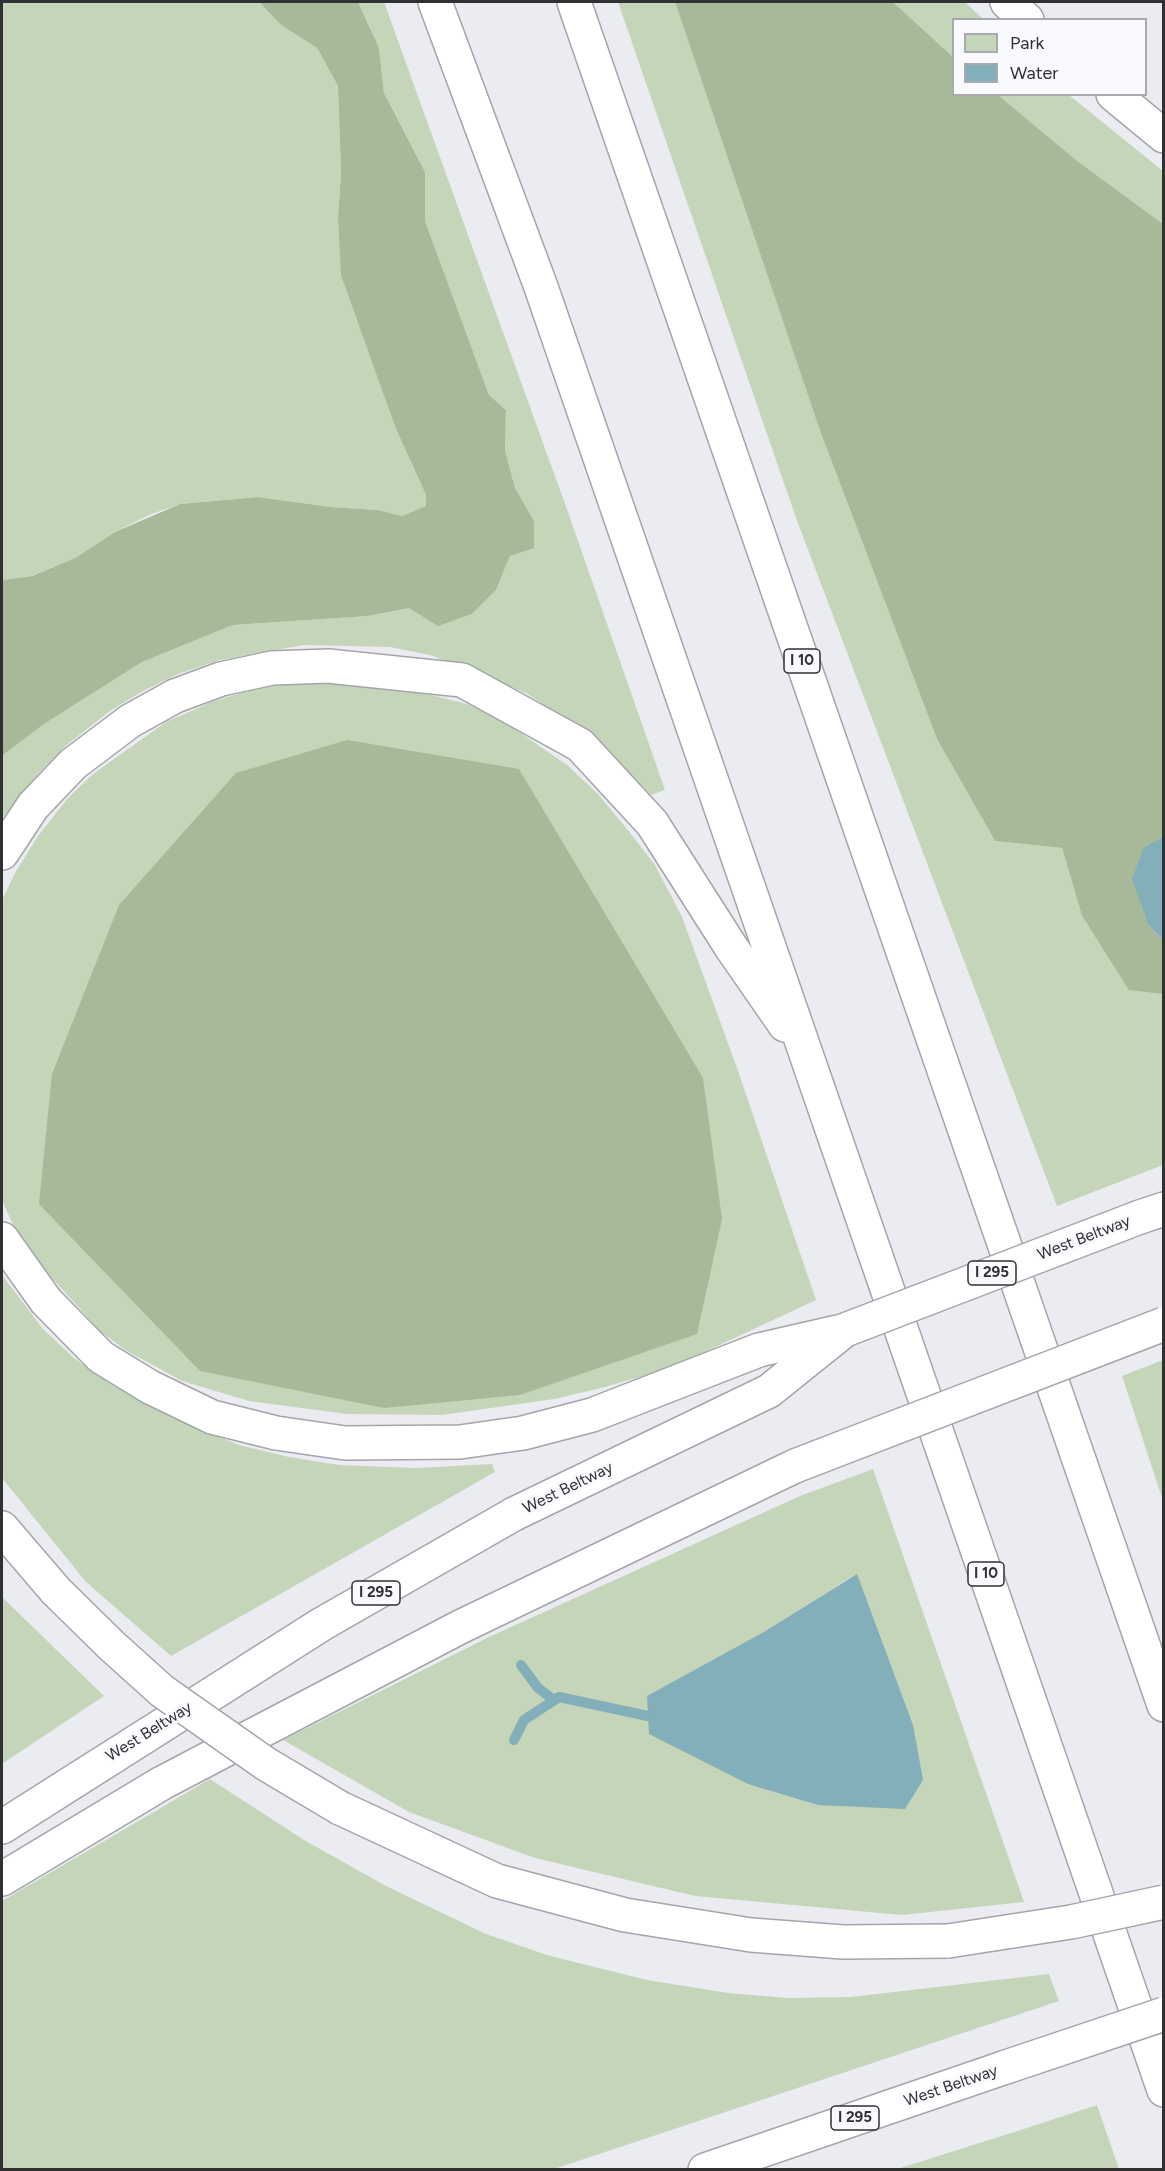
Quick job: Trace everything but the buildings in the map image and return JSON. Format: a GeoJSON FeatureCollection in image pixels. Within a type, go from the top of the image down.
{"type":"FeatureCollection","features":[{"type":"Feature","properties":{"kind":"highway","name":"I 10"},"geometry":{"type":"LineString","coordinates":[[435,2],[541,287],[1164,2090]]}},
{"type":"Feature","properties":{"kind":"highway","name":"I 10"},"geometry":{"type":"LineString","coordinates":[[574,2],[1164,1706]]}},
{"type":"Feature","properties":{"kind":"highway"},"geometry":{"type":"LineString","coordinates":[[1007,2],[1025,18]]}},
{"type":"Feature","properties":{"kind":"highway"},"geometry":{"type":"LineString","coordinates":[[1115,96],[1164,136]]}},
{"type":"Feature","properties":{"kind":"highway"},"geometry":{"type":"LineString","coordinates":[[2,854],[33,806],[73,764],[130,722],[185,693],[221,679],[272,668],[328,666],[462,680],[580,745],[652,822],[731,947],[808,1059]]}},
{"type":"Feature","properties":{"kind":"highway","name":"West Beltway"},"geometry":{"type":"LineString","coordinates":[[2,1827],[322,1624],[514,1514],[769,1391],[845,1330],[1152,1213]]}},
{"type":"Feature","properties":{"kind":"highway"},"geometry":{"type":"LineString","coordinates":[[2,1239],[45,1301],[101,1357],[150,1387],[212,1418],[276,1433],[345,1443],[460,1442],[523,1433],[592,1415],[759,1350],[845,1330]]}},
{"type":"Feature","properties":{"kind":"highway"},"geometry":{"type":"LineString","coordinates":[[2,1879],[162,1783],[429,1643],[795,1467],[1164,1324]]}},
{"type":"Feature","properties":{"kind":"highway"},"geometry":{"type":"LineString","coordinates":[[2,1528],[56,1591],[162,1691],[266,1764],[340,1808],[497,1881],[625,1915],[751,1935],[843,1942],[948,1941],[1071,1922],[1164,1902]]}},
{"type":"Feature","properties":{"kind":"highway","name":"West Beltway"},"geometry":{"type":"LineString","coordinates":[[705,2169],[1164,2014]]}},
{"type":"Feature","properties":{"kind":"green space"},"geometry":{"type":"Polygon","coordinates":[[[2,2],[259,2],[281,25],[317,48],[338,86],[341,173],[338,216],[379,378],[396,429],[426,495],[426,506],[402,516],[378,510],[331,507],[258,497],[180,504],[149,515],[115,532],[75,558],[31,576],[2,580],[2,2]]]}},
{"type":"Feature","properties":{"kind":"green space"},"geometry":{"type":"Polygon","coordinates":[[[259,2],[358,2],[379,48],[384,93],[425,172],[425,221],[489,395],[506,410],[505,450],[515,488],[534,521],[534,548],[510,556],[496,590],[472,614],[438,626],[409,608],[368,616],[233,625],[142,662],[44,724],[2,756],[2,580],[32,576],[75,558],[115,532],[180,504],[258,497],[331,507],[378,510],[402,516],[426,506],[426,495],[396,429],[341,275],[338,216],[341,173],[338,86],[317,48],[281,25],[259,2]]]}},
{"type":"Feature","properties":{"kind":"green space"},"geometry":{"type":"Polygon","coordinates":[[[358,2],[384,2],[569,515],[665,790],[651,795],[597,739],[526,693],[477,673],[430,655],[390,647],[304,645],[220,660],[178,674],[141,692],[110,711],[68,744],[39,773],[2,819],[2,756],[44,724],[142,662],[233,625],[368,616],[409,608],[438,625],[472,614],[496,590],[510,556],[534,521],[515,488],[505,450],[506,410],[489,395],[425,221],[425,172],[384,93],[379,48],[358,2]]]}},
{"type":"Feature","properties":{"kind":"green space"},"geometry":{"type":"Polygon","coordinates":[[[618,2],[675,2],[819,428],[937,739],[995,841],[1062,848],[1082,916],[1129,989],[1163,994],[1163,1165],[1057,1206],[796,518],[618,2]]]}},
{"type":"Feature","properties":{"kind":"green space"},"geometry":{"type":"Polygon","coordinates":[[[675,2],[893,2],[952,56],[952,96],[999,96],[1076,160],[1163,224],[1164,837],[1144,847],[1149,926],[1163,940],[1163,994],[1129,990],[1082,916],[1062,848],[995,841],[937,739],[819,428],[675,2]]]}},
{"type":"Feature","properties":{"kind":"green space"},"geometry":{"type":"Polygon","coordinates":[[[893,2],[965,2],[982,18],[952,18],[952,56],[893,2]]]}},
{"type":"Feature","properties":{"kind":"green space"},"geometry":{"type":"Polygon","coordinates":[[[999,96],[1070,96],[1163,171],[1163,224],[1076,160],[999,96]]]}},
{"type":"Feature","properties":{"kind":"green space"},"geometry":{"type":"Polygon","coordinates":[[[344,682],[388,685],[431,695],[467,704],[503,721],[567,765],[598,794],[655,865],[682,917],[737,1068],[816,1300],[668,1369],[601,1388],[554,1399],[442,1415],[347,1414],[249,1401],[182,1381],[127,1351],[101,1332],[41,1266],[13,1225],[2,1200],[2,900],[16,871],[38,836],[68,798],[93,774],[166,722],[214,701],[258,688],[299,683],[344,682]]]}},
{"type":"Feature","properties":{"kind":"green space"},"geometry":{"type":"Polygon","coordinates":[[[347,740],[519,769],[703,1078],[722,1219],[697,1334],[520,1395],[384,1408],[200,1371],[39,1204],[52,1074],[119,905],[236,773],[347,740]]]}},
{"type":"Feature","properties":{"kind":"green space"},"geometry":{"type":"Polygon","coordinates":[[[2,1275],[43,1329],[75,1359],[112,1385],[189,1425],[239,1445],[289,1457],[339,1465],[416,1468],[492,1464],[495,1472],[171,1656],[86,1582],[2,1478],[2,1275]]]}},
{"type":"Feature","properties":{"kind":"green space"},"geometry":{"type":"Polygon","coordinates":[[[1164,1360],[1163,1501],[1122,1376],[1164,1360]]]}},
{"type":"Feature","properties":{"kind":"green space"},"geometry":{"type":"Polygon","coordinates":[[[873,1469],[1024,1902],[902,1915],[695,1896],[535,1858],[409,1812],[283,1740],[489,1637],[800,1496],[873,1469]],[[856,1574],[762,1633],[649,1734],[856,1574]]]}},
{"type":"Feature","properties":{"kind":"green space"},"geometry":{"type":"Polygon","coordinates":[[[2,1597],[104,1696],[2,1764],[2,1597]]]}},
{"type":"Feature","properties":{"kind":"green space"},"geometry":{"type":"Polygon","coordinates":[[[210,1779],[304,1840],[386,1886],[486,1934],[550,1956],[647,1980],[728,1993],[789,1998],[851,1997],[1049,1974],[1059,2001],[554,2169],[2,2169],[2,1901],[210,1779]]]}},
{"type":"Feature","properties":{"kind":"green space"},"geometry":{"type":"Polygon","coordinates":[[[1097,2105],[1119,2169],[897,2169],[1027,2128],[1097,2105]]]}},
{"type":"Feature","properties":{"kind":"water"},"geometry":{"type":"Polygon","coordinates":[[[1163,837],[1163,940],[1149,926],[1132,879],[1144,847],[1163,837]]]}},
{"type":"Feature","properties":{"kind":"water"},"geometry":{"type":"Polygon","coordinates":[[[857,1574],[913,1725],[923,1780],[905,1809],[818,1805],[748,1784],[649,1734],[647,1696],[762,1633],[857,1574]]]}},
{"type":"Feature","properties":{"kind":"waterway"},"geometry":{"type":"LineString","coordinates":[[521,1665],[538,1688],[554,1700]]}},
{"type":"Feature","properties":{"kind":"waterway"},"geometry":{"type":"LineString","coordinates":[[514,1740],[524,1720],[559,1697],[648,1716]]}}]}
